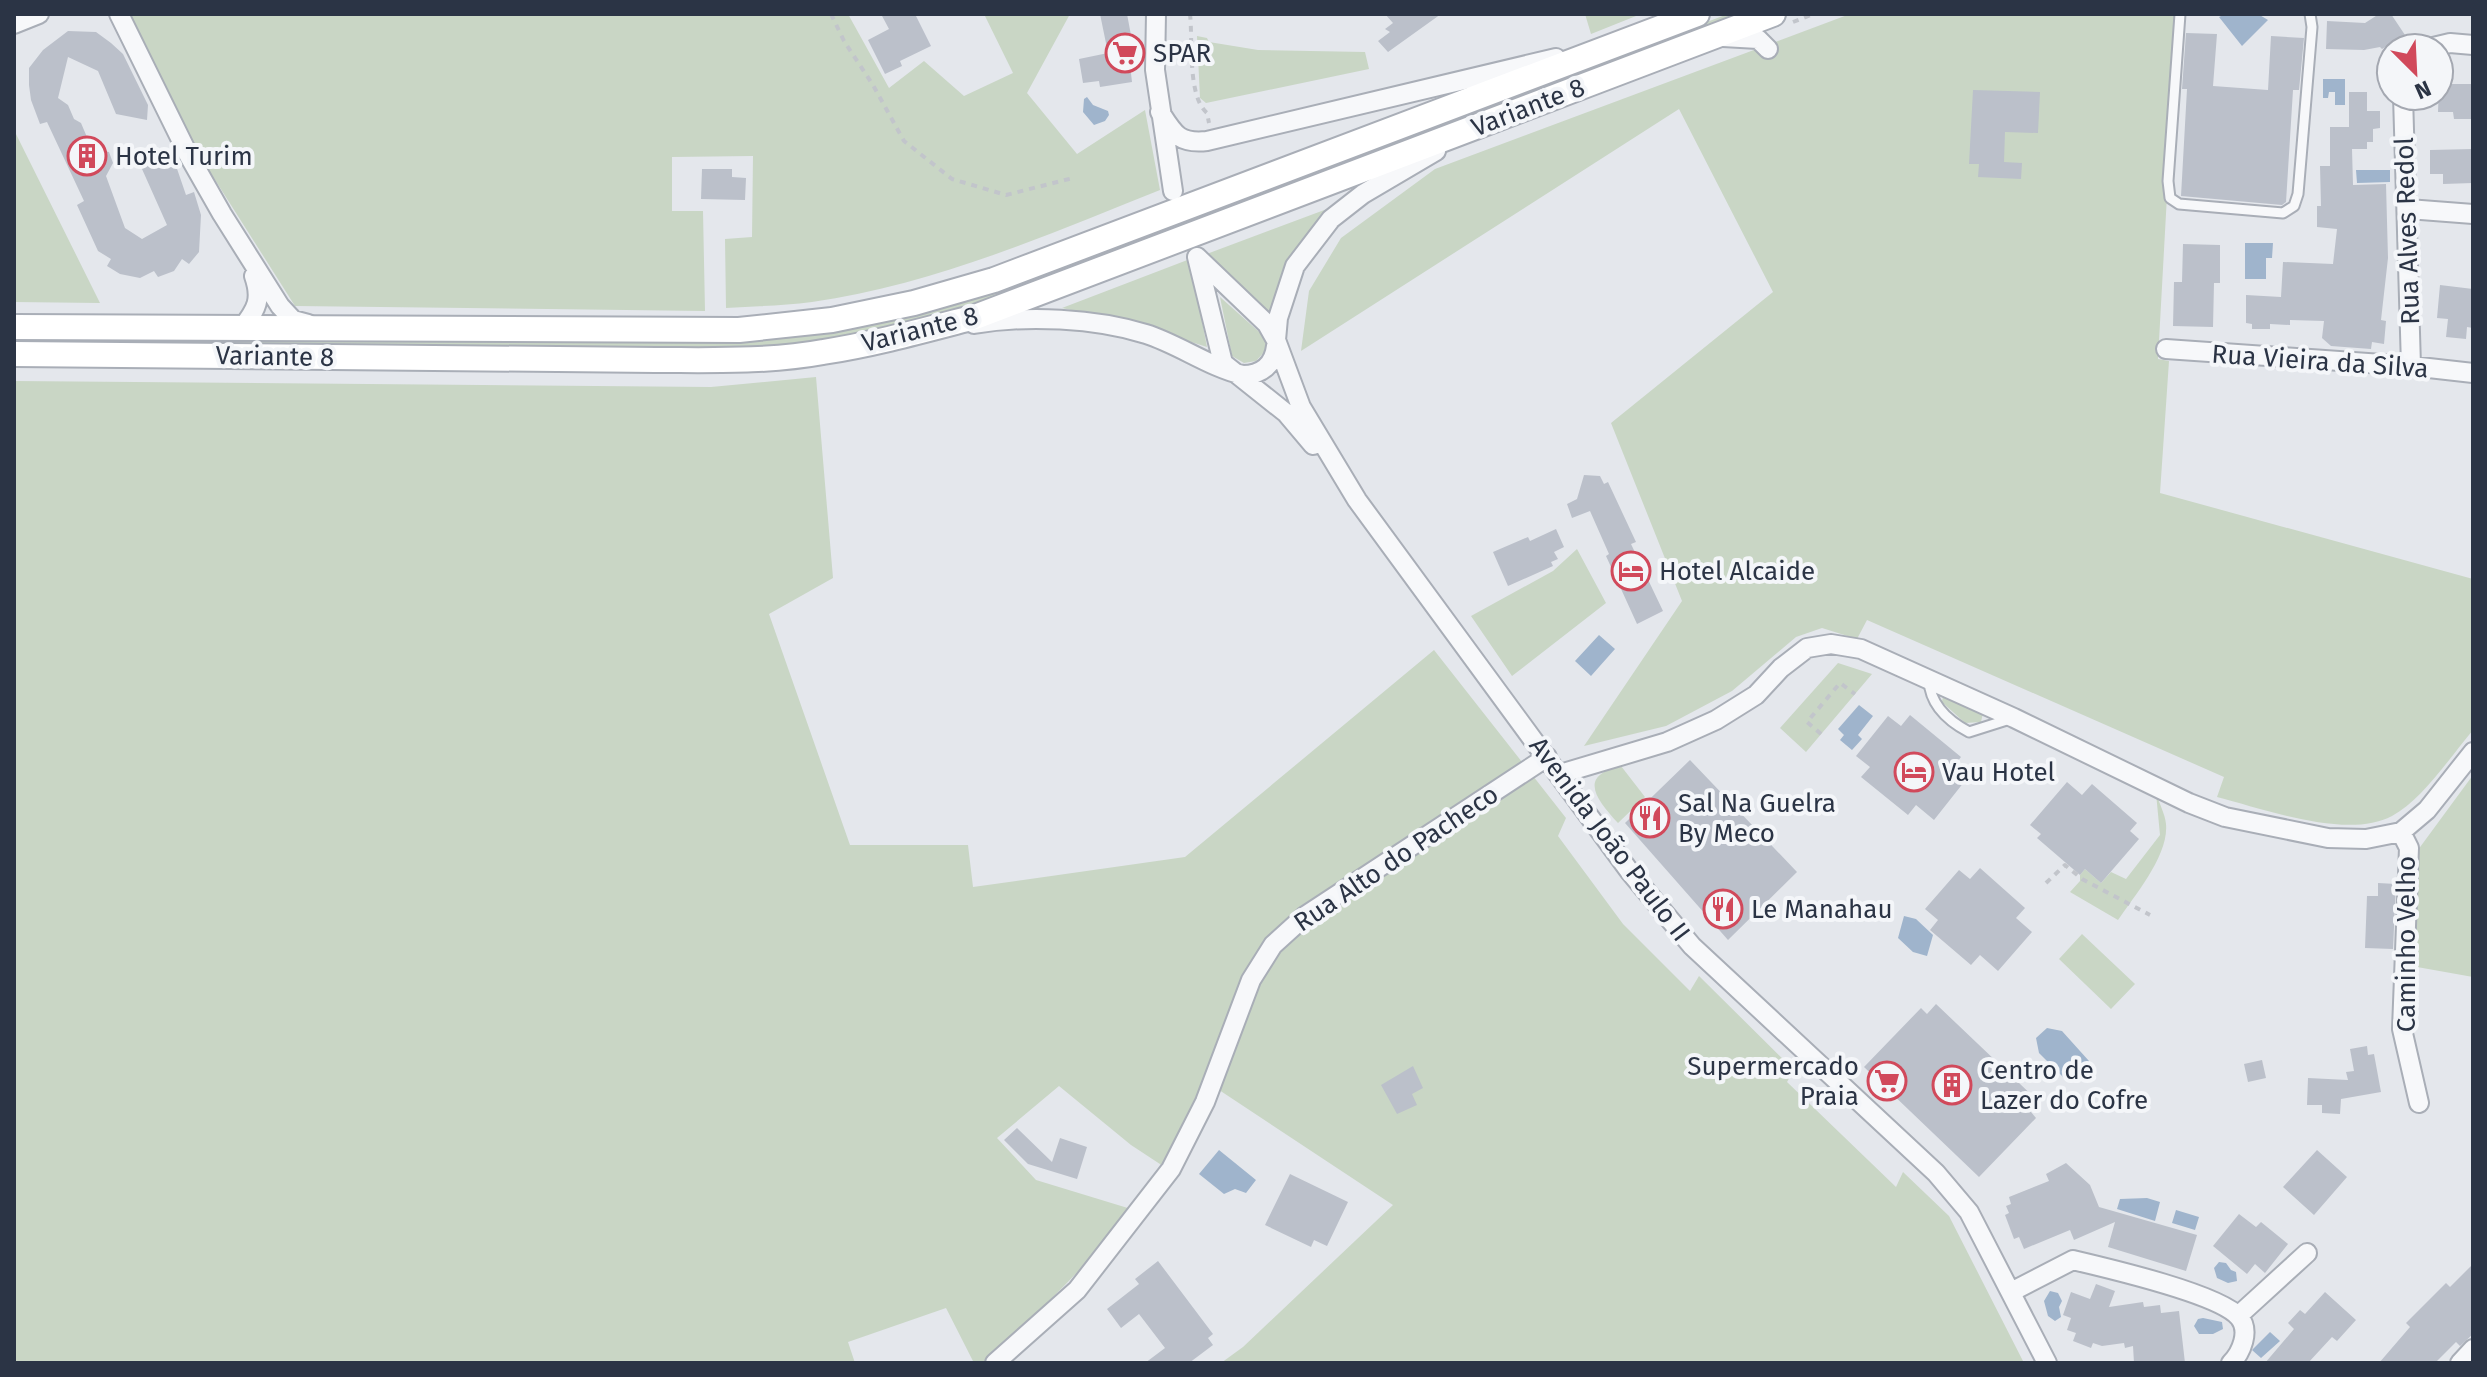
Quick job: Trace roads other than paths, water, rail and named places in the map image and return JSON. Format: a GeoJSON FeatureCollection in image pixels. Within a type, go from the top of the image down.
{"type":"FeatureCollection","features":[{"type":"Feature","properties":{"kind":"main road","name":"Variante 8"},"geometry":{"type":"LineString","coordinates":[[14,327],[739,330],[832,320],[914,303],[994,280],[1697,14]]}},
{"type":"Feature","properties":{"kind":"main road","name":"Variante 8"},"geometry":{"type":"LineString","coordinates":[[14,354],[744,359],[821,353],[901,337],[989,311],[1711,37],[1788,17]]}},
{"type":"Feature","properties":{"kind":"street"},"geometry":{"type":"LineString","coordinates":[[14,24],[39,14]]}},
{"type":"Feature","properties":{"kind":"street"},"geometry":{"type":"LineString","coordinates":[[119,14],[189,156],[280,306],[293,320],[322,328]]}},
{"type":"Feature","properties":{"kind":"street"},"geometry":{"type":"LineString","coordinates":[[1156,14],[1155,70],[1173,191],[1179,159],[1208,135]]}},
{"type":"Feature","properties":{"kind":"street"},"geometry":{"type":"LineString","coordinates":[[1160,112],[1176,135],[1190,143],[1208,135],[1619,43]]}},
{"type":"Feature","properties":{"kind":"street"},"geometry":{"type":"LineString","coordinates":[[901,337],[983,323],[1079,321],[1145,333],[1232,371],[1249,375],[1261,371],[1271,363],[1278,318],[1295,266],[1331,219],[1363,194],[1433,152],[1540,103]]}},
{"type":"Feature","properties":{"kind":"street","name":"Rua Alves Redol"},"geometry":{"type":"LineString","coordinates":[[2404,112],[2411,366]]}},
{"type":"Feature","properties":{"kind":"street"},"geometry":{"type":"LineString","coordinates":[[2408,209],[2473,214]]}},
{"type":"Feature","properties":{"kind":"street"},"geometry":{"type":"LineString","coordinates":[[242,328],[258,308],[260,292],[244,247]]}},
{"type":"Feature","properties":{"kind":"street"},"geometry":{"type":"LineString","coordinates":[[1197,257],[1267,324],[1301,407],[1341,477],[1286,413],[1232,371],[1219,356],[1197,257]]}},
{"type":"Feature","properties":{"kind":"street","name":"Rua Vieira da Silva"},"geometry":{"type":"LineString","coordinates":[[2166,349],[2473,373]]}},
{"type":"Feature","properties":{"kind":"street","name":"Avenida João Paulo II"},"geometry":{"type":"LineString","coordinates":[[1341,477],[1630,872],[1692,946],[1936,1173],[1969,1212],[2047,1363]]}},
{"type":"Feature","properties":{"kind":"street"},"geometry":{"type":"LineString","coordinates":[[1560,774],[1667,742],[1716,720],[1756,695],[1781,668],[1807,648],[1831,644],[1861,649],[2014,718],[2189,803],[2225,817],[2328,838],[2366,839],[2401,832],[2427,810],[2473,752]]}},
{"type":"Feature","properties":{"kind":"street","name":"Rua Alto do Pacheco"},"geometry":{"type":"LineString","coordinates":[[995,1363],[1077,1290],[1171,1169],[1205,1102],[1251,980],[1273,945],[1305,916],[1547,757]]}},
{"type":"Feature","properties":{"kind":"street","name":"Caminho Velho"},"geometry":{"type":"LineString","coordinates":[[2401,832],[2409,848],[2402,1029],[2419,1103]]}},
{"type":"Feature","properties":{"kind":"street"},"geometry":{"type":"LineString","coordinates":[[2238,1316],[2307,1253]]}},
{"type":"Feature","properties":{"kind":"street"},"geometry":{"type":"LineString","coordinates":[[2011,1292],[2073,1260],[2147,1278],[2215,1303],[2238,1316],[2242,1322],[2243,1340],[2238,1355],[2231,1363]]}},
{"type":"Feature","properties":{"kind":"street"},"geometry":{"type":"LineString","coordinates":[[2460,1363],[2473,1349]]}},
{"type":"Feature","properties":{"kind":"lane"},"geometry":{"type":"LineString","coordinates":[[2180,14],[2168,181],[2170,198],[2179,204],[2283,213],[2294,206],[2298,194],[2312,27],[2310,14]]}},
{"type":"Feature","properties":{"kind":"lane"},"geometry":{"type":"LineString","coordinates":[[1929,680],[1930,695],[1935,705],[1955,725],[1969,732],[2014,718]]}},
{"type":"Feature","properties":{"kind":"water"},"geometry":{"type":"Polygon","coordinates":[[[2225,14],[2258,14],[2268,20],[2242,46],[2219,17],[2225,14]]]}},
{"type":"Feature","properties":{"kind":"water"},"geometry":{"type":"Polygon","coordinates":[[[2323,79],[2345,79],[2345,105],[2335,105],[2335,92],[2329,92],[2328,98],[2323,98],[2323,79]]]}},
{"type":"Feature","properties":{"kind":"water"},"geometry":{"type":"Polygon","coordinates":[[[1087,97],[1093,105],[1108,111],[1105,121],[1094,125],[1083,112],[1087,97]]]}},
{"type":"Feature","properties":{"kind":"water"},"geometry":{"type":"Polygon","coordinates":[[[2356,170],[2390,170],[2390,182],[2357,183],[2356,170]]]}},
{"type":"Feature","properties":{"kind":"water"},"geometry":{"type":"Polygon","coordinates":[[[2245,243],[2273,243],[2272,258],[2266,258],[2266,279],[2245,279],[2245,243]]]}},
{"type":"Feature","properties":{"kind":"water"},"geometry":{"type":"Polygon","coordinates":[[[1599,635],[1615,649],[1591,676],[1575,661],[1599,635]]]}},
{"type":"Feature","properties":{"kind":"water"},"geometry":{"type":"Polygon","coordinates":[[[1859,705],[1873,716],[1858,735],[1862,739],[1852,750],[1840,740],[1844,735],[1838,729],[1859,705]]]}},
{"type":"Feature","properties":{"kind":"water"},"geometry":{"type":"Polygon","coordinates":[[[1904,916],[1916,919],[1933,935],[1927,956],[1913,952],[1898,938],[1904,916]]]}},
{"type":"Feature","properties":{"kind":"water"},"geometry":{"type":"Polygon","coordinates":[[[2047,1028],[2062,1031],[2089,1061],[2089,1071],[2084,1078],[2067,1081],[2039,1053],[2036,1038],[2047,1028]]]}},
{"type":"Feature","properties":{"kind":"water"},"geometry":{"type":"Polygon","coordinates":[[[1219,1150],[1256,1180],[1246,1193],[1235,1189],[1224,1194],[1199,1174],[1219,1150]]]}},
{"type":"Feature","properties":{"kind":"water"},"geometry":{"type":"Polygon","coordinates":[[[2147,1198],[2160,1202],[2155,1221],[2117,1209],[2120,1199],[2147,1198]]]}},
{"type":"Feature","properties":{"kind":"water"},"geometry":{"type":"Polygon","coordinates":[[[2176,1210],[2199,1217],[2195,1230],[2172,1223],[2176,1210]]]}},
{"type":"Feature","properties":{"kind":"water"},"geometry":{"type":"Polygon","coordinates":[[[2219,1262],[2226,1263],[2236,1272],[2237,1281],[2228,1283],[2217,1278],[2214,1268],[2219,1262]]]}},
{"type":"Feature","properties":{"kind":"water"},"geometry":{"type":"Polygon","coordinates":[[[2050,1291],[2058,1293],[2062,1301],[2059,1307],[2061,1317],[2055,1321],[2048,1316],[2044,1301],[2050,1291]]]}},
{"type":"Feature","properties":{"kind":"water"},"geometry":{"type":"Polygon","coordinates":[[[2198,1319],[2222,1322],[2223,1329],[2213,1334],[2199,1334],[2194,1326],[2198,1319]]]}},
{"type":"Feature","properties":{"kind":"water"},"geometry":{"type":"Polygon","coordinates":[[[2270,1332],[2280,1341],[2261,1358],[2252,1350],[2270,1332]]]}},
{"type":"Feature","properties":{"kind":"place","name":"SPAR"},"geometry":{"type":"Point","coordinates":[1125,53]}},
{"type":"Feature","properties":{"kind":"place","name":"Hotel Turim"},"geometry":{"type":"Point","coordinates":[87,156]}},
{"type":"Feature","properties":{"kind":"place","name":"Hotel Alcaide"},"geometry":{"type":"Point","coordinates":[1631,571]}},
{"type":"Feature","properties":{"kind":"place","name":"Vau Hotel"},"geometry":{"type":"Point","coordinates":[1914,772]}},
{"type":"Feature","properties":{"kind":"place","name":"Sal Na Guelra By Meco"},"geometry":{"type":"Point","coordinates":[1650,818]}},
{"type":"Feature","properties":{"kind":"place","name":"Le Manahau"},"geometry":{"type":"Point","coordinates":[1723,909]}},
{"type":"Feature","properties":{"kind":"place","name":"Supermercado Praia"},"geometry":{"type":"Point","coordinates":[1887,1081]}},
{"type":"Feature","properties":{"kind":"place","name":"Centro de Lazer do Cofre"},"geometry":{"type":"Point","coordinates":[1952,1085]}}]}
